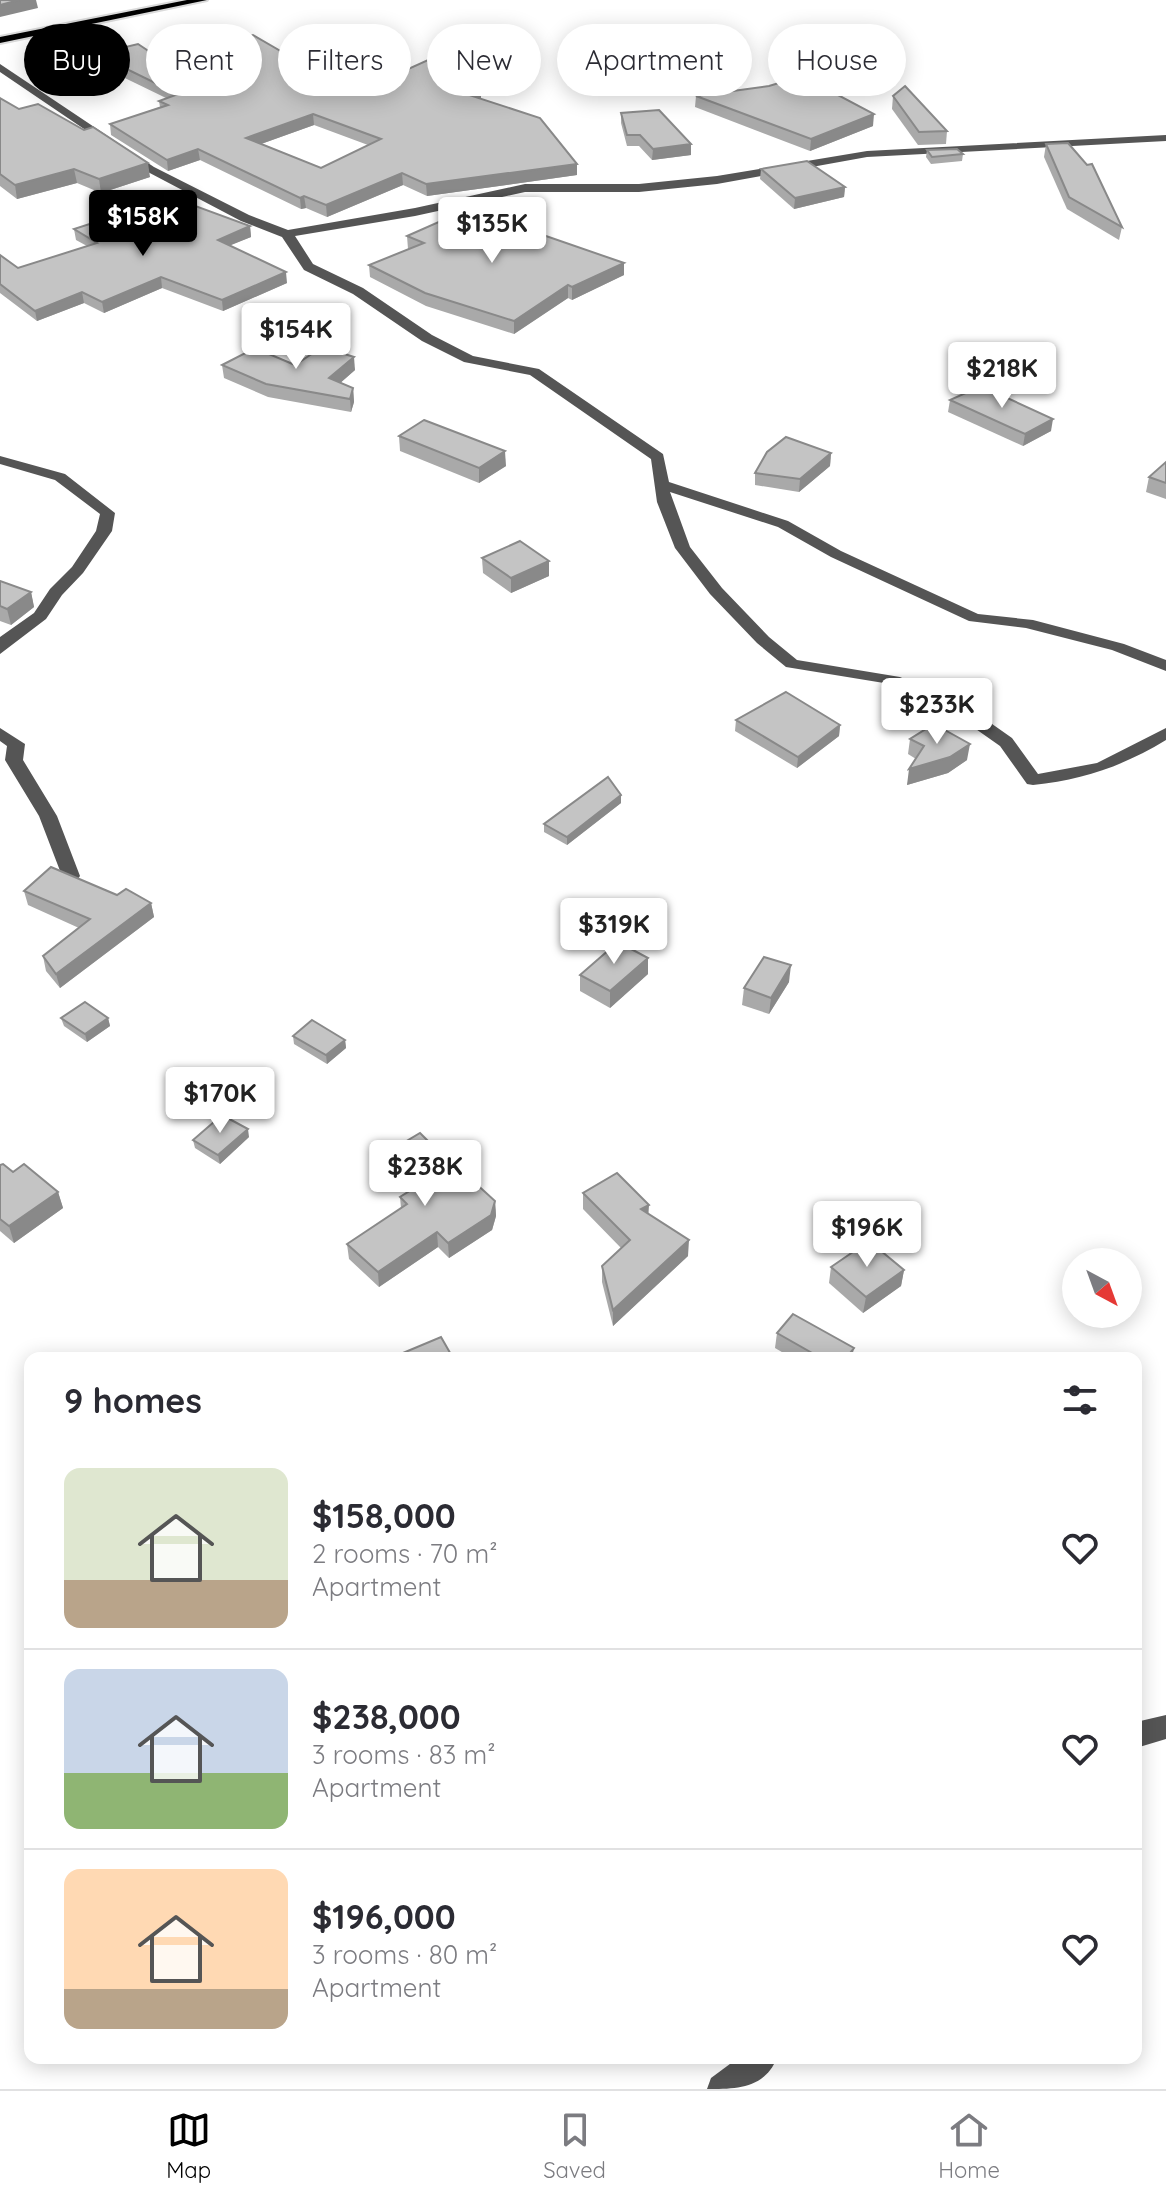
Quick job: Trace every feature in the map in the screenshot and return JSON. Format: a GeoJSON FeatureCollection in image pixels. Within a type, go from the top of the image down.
{"type":"FeatureCollection","features":[{"type":"Feature","properties":{"kind":"main road"},"geometry":{"type":"LineString","coordinates":[[0,40],[202,0]]}},
{"type":"Feature","properties":{"kind":"street"},"geometry":{"type":"LineString","coordinates":[[0,67],[150,169],[245,218],[287,234],[415,212],[525,188],[639,188],[717,180],[867,154],[1166,138]]}},
{"type":"Feature","properties":{"kind":"street"},"geometry":{"type":"LineString","coordinates":[[287,234],[308,267],[358,291],[427,338],[469,359],[534,372],[658,457],[664,502],[683,548],[716,591],[763,640],[792,664],[894,680],[969,716],[1006,742],[1033,780],[1071,777],[1119,762],[1166,733]]}},
{"type":"Feature","properties":{"kind":"street"},"geometry":{"type":"LineString","coordinates":[[0,460],[60,477],[108,513],[104,531],[78,570],[56,592],[40,616],[3,642],[0,649]]}},
{"type":"Feature","properties":{"kind":"street"},"geometry":{"type":"LineString","coordinates":[[662,485],[783,524],[849,560],[975,618],[1027,623],[1118,647],[1166,666]]}},
{"type":"Feature","properties":{"kind":"street"},"geometry":{"type":"LineString","coordinates":[[0,733],[16,744],[14,760],[28,777],[67,855],[71,876]]}},
{"type":"Feature","properties":{"kind":"street"},"geometry":{"type":"LineString","coordinates":[[1142,1733],[1166,1727]]}},
{"type":"Feature","properties":{"kind":"street"},"geometry":{"type":"LineString","coordinates":[[722,2089],[754,2064]]}},
{"type":"Feature","properties":{"kind":"building"},"geometry":{"type":"Polygon","coordinates":[[[0,0],[19,0],[0,5],[0,0]]]}},
{"type":"Feature","properties":{"kind":"building"},"geometry":{"type":"Polygon","coordinates":[[[262,40],[278,50],[278,96],[411,96],[411,68],[427,60],[427,96],[472,96],[540,118],[577,164],[426,184],[402,173],[326,205],[304,196],[300,198],[198,149],[167,160],[110,124],[168,105],[159,101],[173,96],[262,96],[262,40]],[[313,114],[246,138],[321,168],[381,139],[313,114]]]}},
{"type":"Feature","properties":{"kind":"building"},"geometry":{"type":"Polygon","coordinates":[[[138,44],[146,49],[146,78],[130,71],[130,46],[138,44]]]}},
{"type":"Feature","properties":{"kind":"building"},"geometry":{"type":"Polygon","coordinates":[[[768,86],[768,96],[840,96],[874,114],[811,139],[696,96],[752,96],[752,88],[768,86]]]}},
{"type":"Feature","properties":{"kind":"building"},"geometry":{"type":"Polygon","coordinates":[[[906,87],[947,131],[919,132],[893,96],[906,96],[906,87]]]}},
{"type":"Feature","properties":{"kind":"building"},"geometry":{"type":"Polygon","coordinates":[[[0,98],[19,109],[38,104],[84,130],[93,127],[148,163],[99,179],[74,169],[15,185],[0,174],[0,98]]]}},
{"type":"Feature","properties":{"kind":"building"},"geometry":{"type":"Polygon","coordinates":[[[659,110],[691,144],[653,149],[640,135],[627,135],[621,113],[659,110]]]}},
{"type":"Feature","properties":{"kind":"building"},"geometry":{"type":"Polygon","coordinates":[[[1068,143],[1087,165],[1092,164],[1122,227],[1069,197],[1046,144],[1068,143]]]}},
{"type":"Feature","properties":{"kind":"building"},"geometry":{"type":"Polygon","coordinates":[[[957,149],[963,154],[932,157],[927,150],[957,149]]]}},
{"type":"Feature","properties":{"kind":"building"},"geometry":{"type":"Polygon","coordinates":[[[807,161],[845,187],[795,198],[761,169],[807,161]]]}},
{"type":"Feature","properties":{"kind":"building"},"geometry":{"type":"Polygon","coordinates":[[[164,200],[181,208],[190,204],[250,226],[218,240],[286,272],[222,300],[161,277],[102,302],[82,292],[35,311],[0,284],[0,255],[18,268],[97,243],[74,229],[164,200]]]}},
{"type":"Feature","properties":{"kind":"building"},"geometry":{"type":"Polygon","coordinates":[[[468,209],[624,263],[572,287],[568,285],[514,321],[425,293],[369,265],[424,243],[407,236],[468,209]]]}},
{"type":"Feature","properties":{"kind":"building"},"geometry":{"type":"Polygon","coordinates":[[[322,347],[354,357],[329,378],[353,388],[350,399],[266,384],[222,365],[255,348],[295,365],[322,347]]]}},
{"type":"Feature","properties":{"kind":"building"},"geometry":{"type":"Polygon","coordinates":[[[981,386],[1053,419],[1025,434],[950,400],[981,386]]]}},
{"type":"Feature","properties":{"kind":"building"},"geometry":{"type":"Polygon","coordinates":[[[424,420],[505,451],[479,468],[399,436],[424,420]]]}},
{"type":"Feature","properties":{"kind":"building"},"geometry":{"type":"Polygon","coordinates":[[[786,437],[831,453],[800,479],[755,473],[767,452],[786,437]]]}},
{"type":"Feature","properties":{"kind":"building"},"geometry":{"type":"Polygon","coordinates":[[[1166,462],[1166,483],[1149,477],[1166,462]]]}},
{"type":"Feature","properties":{"kind":"building"},"geometry":{"type":"Polygon","coordinates":[[[520,541],[549,561],[511,578],[482,558],[520,541]]]}},
{"type":"Feature","properties":{"kind":"building"},"geometry":{"type":"Polygon","coordinates":[[[0,581],[31,592],[7,609],[0,606],[0,581]]]}},
{"type":"Feature","properties":{"kind":"building"},"geometry":{"type":"Polygon","coordinates":[[[786,692],[840,725],[798,757],[736,720],[786,692]]]}},
{"type":"Feature","properties":{"kind":"building"},"geometry":{"type":"Polygon","coordinates":[[[934,724],[970,744],[950,757],[909,769],[924,746],[910,739],[934,724]]]}},
{"type":"Feature","properties":{"kind":"building"},"geometry":{"type":"Polygon","coordinates":[[[608,777],[621,795],[567,837],[544,824],[608,777]]]}},
{"type":"Feature","properties":{"kind":"building"},"geometry":{"type":"Polygon","coordinates":[[[51,867],[117,895],[126,889],[151,903],[56,974],[43,956],[90,919],[24,891],[51,867]]]}},
{"type":"Feature","properties":{"kind":"building"},"geometry":{"type":"Polygon","coordinates":[[[618,942],[648,958],[610,991],[580,975],[618,942]]]}},
{"type":"Feature","properties":{"kind":"building"},"geometry":{"type":"Polygon","coordinates":[[[764,957],[791,965],[771,998],[744,988],[764,957]]]}},
{"type":"Feature","properties":{"kind":"building"},"geometry":{"type":"Polygon","coordinates":[[[85,1002],[108,1018],[85,1034],[61,1018],[85,1002]]]}},
{"type":"Feature","properties":{"kind":"building"},"geometry":{"type":"Polygon","coordinates":[[[312,1020],[345,1040],[326,1055],[293,1036],[312,1020]]]}},
{"type":"Feature","properties":{"kind":"building"},"geometry":{"type":"Polygon","coordinates":[[[222,1115],[248,1129],[218,1155],[193,1140],[222,1115]]]}},
{"type":"Feature","properties":{"kind":"building"},"geometry":{"type":"Polygon","coordinates":[[[420,1133],[469,1182],[472,1180],[495,1201],[491,1215],[448,1243],[437,1232],[378,1272],[347,1244],[407,1204],[400,1197],[427,1180],[395,1148],[420,1133]]]}},
{"type":"Feature","properties":{"kind":"building"},"geometry":{"type":"Polygon","coordinates":[[[24,1164],[58,1192],[9,1226],[0,1219],[0,1165],[13,1172],[24,1164]]]}},
{"type":"Feature","properties":{"kind":"building"},"geometry":{"type":"Polygon","coordinates":[[[617,1173],[649,1205],[641,1209],[689,1240],[613,1310],[602,1266],[630,1240],[583,1193],[617,1173]]]}},
{"type":"Feature","properties":{"kind":"building"},"geometry":{"type":"Polygon","coordinates":[[[869,1241],[904,1270],[866,1297],[831,1267],[869,1241]]]}},
{"type":"Feature","properties":{"kind":"building"},"geometry":{"type":"Polygon","coordinates":[[[793,1314],[854,1348],[851,1352],[810,1352],[777,1333],[793,1314]]]}},
{"type":"Feature","properties":{"kind":"building"},"geometry":{"type":"Polygon","coordinates":[[[441,1337],[450,1352],[405,1352],[441,1337]]]}}]}
